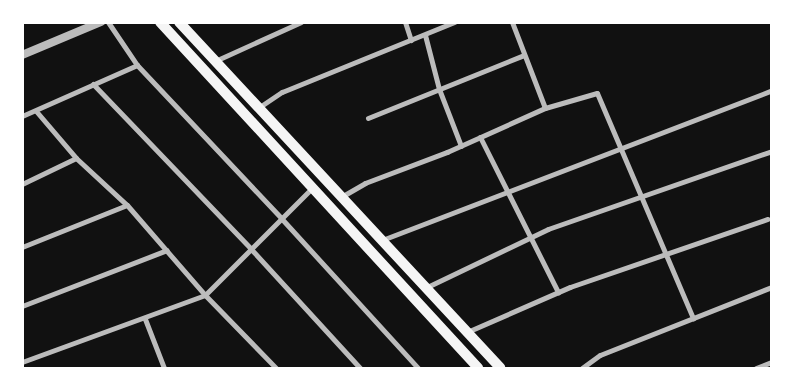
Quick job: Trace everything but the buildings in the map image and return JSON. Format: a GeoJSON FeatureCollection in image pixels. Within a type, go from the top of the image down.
{"type":"FeatureCollection","features":[{"type":"Feature","properties":{"kind":"main road"},"geometry":{"type":"LineString","coordinates":[[160,22],[478,368]]}},
{"type":"Feature","properties":{"kind":"main road"},"geometry":{"type":"LineString","coordinates":[[179,22],[500,368]]}},
{"type":"Feature","properties":{"kind":"street"},"geometry":{"type":"LineString","coordinates":[[22,55],[101,22]]}},
{"type":"Feature","properties":{"kind":"street"},"geometry":{"type":"LineString","coordinates":[[108,22],[137,65],[282,218],[418,368]]}},
{"type":"Feature","properties":{"kind":"street"},"geometry":{"type":"LineString","coordinates":[[215,61],[301,22]]}},
{"type":"Feature","properties":{"kind":"street"},"geometry":{"type":"LineString","coordinates":[[405,22],[411,40]]}},
{"type":"Feature","properties":{"kind":"street"},"geometry":{"type":"LineString","coordinates":[[258,108],[282,92],[454,22]]}},
{"type":"Feature","properties":{"kind":"street"},"geometry":{"type":"LineString","coordinates":[[512,22],[544,108]]}},
{"type":"Feature","properties":{"kind":"street"},"geometry":{"type":"LineString","coordinates":[[425,35],[439,89],[461,146]]}},
{"type":"Feature","properties":{"kind":"street"},"geometry":{"type":"LineString","coordinates":[[368,118],[524,55]]}},
{"type":"Feature","properties":{"kind":"street"},"geometry":{"type":"LineString","coordinates":[[22,116],[137,65]]}},
{"type":"Feature","properties":{"kind":"street"},"geometry":{"type":"LineString","coordinates":[[93,84],[251,249],[360,368]]}},
{"type":"Feature","properties":{"kind":"street"},"geometry":{"type":"LineString","coordinates":[[382,241],[772,90]]}},
{"type":"Feature","properties":{"kind":"street"},"geometry":{"type":"LineString","coordinates":[[341,197],[365,183],[461,146],[544,108],[597,93],[694,318]]}},
{"type":"Feature","properties":{"kind":"street"},"geometry":{"type":"LineString","coordinates":[[36,111],[76,158],[127,205],[205,295],[276,368]]}},
{"type":"Feature","properties":{"kind":"street"},"geometry":{"type":"LineString","coordinates":[[480,137],[558,292]]}},
{"type":"Feature","properties":{"kind":"street"},"geometry":{"type":"LineString","coordinates":[[425,288],[548,229],[772,151]]}},
{"type":"Feature","properties":{"kind":"street"},"geometry":{"type":"LineString","coordinates":[[22,184],[76,158]]}},
{"type":"Feature","properties":{"kind":"street"},"geometry":{"type":"LineString","coordinates":[[22,362],[205,295],[312,188]]}},
{"type":"Feature","properties":{"kind":"street"},"geometry":{"type":"LineString","coordinates":[[22,247],[127,205]]}},
{"type":"Feature","properties":{"kind":"street"},"geometry":{"type":"LineString","coordinates":[[466,332],[558,292],[768,219]]}},
{"type":"Feature","properties":{"kind":"street"},"geometry":{"type":"LineString","coordinates":[[22,306],[167,250]]}},
{"type":"Feature","properties":{"kind":"street"},"geometry":{"type":"LineString","coordinates":[[582,368],[600,355],[772,287]]}},
{"type":"Feature","properties":{"kind":"street"},"geometry":{"type":"LineString","coordinates":[[145,318],[164,368]]}},
{"type":"Feature","properties":{"kind":"street"},"geometry":{"type":"LineString","coordinates":[[756,368],[772,362]]}}]}
